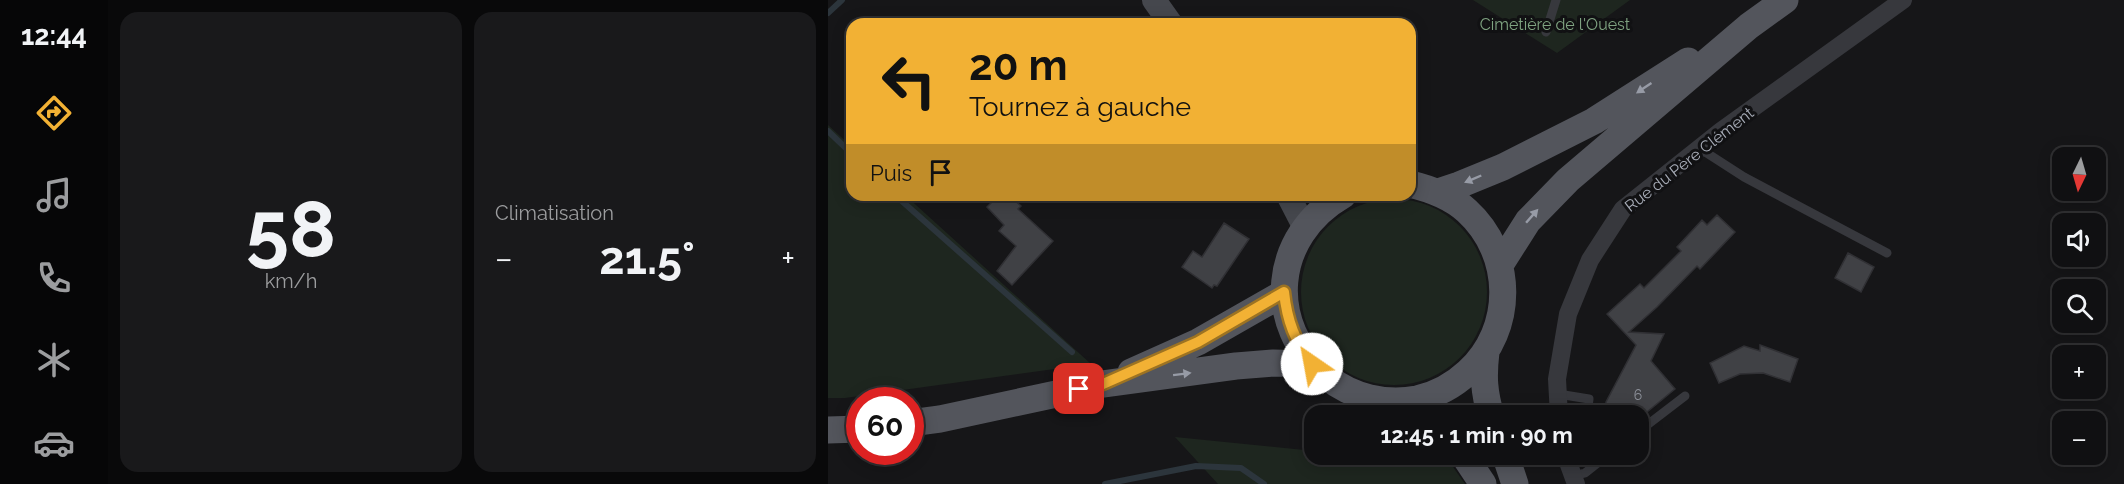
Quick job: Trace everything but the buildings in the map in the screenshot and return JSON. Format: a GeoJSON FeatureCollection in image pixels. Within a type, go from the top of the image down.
{"type":"FeatureCollection","features":[{"type":"Feature","properties":{"kind":"main road"},"geometry":{"type":"LineString","coordinates":[[1140,0],[1152,18]]}},
{"type":"Feature","properties":{"kind":"main road"},"geometry":{"type":"LineString","coordinates":[[1154,0],[1167,18]]}},
{"type":"Feature","properties":{"kind":"main road"},"geometry":{"type":"LineString","coordinates":[[1500,265],[1528,220],[1568,180],[1749,26],[1785,0]]}},
{"type":"Feature","properties":{"kind":"main road"},"geometry":{"type":"LineString","coordinates":[[1438,192],[1459,186],[1503,167],[1594,121],[1668,72],[1749,26]]}},
{"type":"Feature","properties":{"kind":"main road"},"geometry":{"type":"LineString","coordinates":[[1416,186],[1438,192],[1467,211],[1483,228],[1500,265],[1503,284],[1503,303],[1497,330],[1486,352],[1460,380],[1440,391],[1425,405]]}},
{"type":"Feature","properties":{"kind":"main road"},"geometry":{"type":"LineString","coordinates":[[1291,201],[1305,228]]}},
{"type":"Feature","properties":{"kind":"main road"},"geometry":{"type":"LineString","coordinates":[[1334,201],[1305,228],[1289,261],[1284,292],[1292,332],[1299,347],[1312,364],[1338,386],[1366,398],[1413,405]]}},
{"type":"Feature","properties":{"kind":"main road"},"geometry":{"type":"LineString","coordinates":[[1103,384],[1198,342],[1284,292]]}},
{"type":"Feature","properties":{"kind":"main road"},"geometry":{"type":"LineString","coordinates":[[1486,352],[1483,376],[1488,405]]}},
{"type":"Feature","properties":{"kind":"main road"},"geometry":{"type":"LineString","coordinates":[[924,421],[1103,384],[1245,365],[1312,364]]}},
{"type":"Feature","properties":{"kind":"main road"},"geometry":{"type":"LineString","coordinates":[[828,430],[846,429]]}},
{"type":"Feature","properties":{"kind":"main road"},"geometry":{"type":"LineString","coordinates":[[1470,465],[1483,484]]}},
{"type":"Feature","properties":{"kind":"main road"},"geometry":{"type":"LineString","coordinates":[[1509,465],[1515,484]]}},
{"type":"Feature","properties":{"kind":"street","name":"Rue du Père Clément"},"geometry":{"type":"LineString","coordinates":[[1558,405],[1557,379],[1568,314],[1590,260],[1623,209],[1699,148],[1903,0]]}},
{"type":"Feature","properties":{"kind":"lane"},"geometry":{"type":"LineString","coordinates":[[1546,32],[1556,0]]}},
{"type":"Feature","properties":{"kind":"lane"},"geometry":{"type":"LineString","coordinates":[[1699,148],[1744,177],[1887,253]]}},
{"type":"Feature","properties":{"kind":"lane"},"geometry":{"type":"LineString","coordinates":[[1558,394],[1590,399],[1589,405]]}},
{"type":"Feature","properties":{"kind":"lane"},"geometry":{"type":"LineString","coordinates":[[1649,424],[1685,396]]}},
{"type":"Feature","properties":{"kind":"lane"},"geometry":{"type":"LineString","coordinates":[[1571,471],[1585,473],[1595,465]]}},
{"type":"Feature","properties":{"kind":"green space","name":"Cimetière de l'Ouest"},"geometry":{"type":"Polygon","coordinates":[[[1473,0],[1630,0],[1557,53],[1473,0]]]}},
{"type":"Feature","properties":{"kind":"green space"},"geometry":{"type":"Polygon","coordinates":[[[828,125],[846,142],[846,201],[912,201],[1091,364],[924,387],[846,387],[845,398],[828,398],[828,125]]]}},
{"type":"Feature","properties":{"kind":"green space"},"geometry":{"type":"Polygon","coordinates":[[[1376,201],[1412,201],[1430,206],[1446,215],[1460,226],[1471,240],[1480,256],[1487,292],[1485,310],[1480,328],[1471,344],[1460,358],[1446,369],[1430,378],[1412,383],[1394,385],[1376,383],[1358,378],[1342,369],[1328,358],[1317,344],[1308,328],[1303,310],[1301,292],[1303,274],[1308,256],[1317,240],[1328,226],[1342,215],[1358,206],[1376,201]]]}},
{"type":"Feature","properties":{"kind":"green space"},"geometry":{"type":"Polygon","coordinates":[[[1175,437],[1304,450],[1304,465],[1452,465],[1465,484],[1218,484],[1175,437]]]}},
{"type":"Feature","properties":{"kind":"waterway"},"geometry":{"type":"LineString","coordinates":[[828,13],[842,0]]}},
{"type":"Feature","properties":{"kind":"waterway"},"geometry":{"type":"LineString","coordinates":[[828,131],[846,148]]}},
{"type":"Feature","properties":{"kind":"waterway"},"geometry":{"type":"LineString","coordinates":[[902,201],[1072,352]]}},
{"type":"Feature","properties":{"kind":"waterway"},"geometry":{"type":"LineString","coordinates":[[1105,484],[1196,466],[1241,468],[1264,484]]}},
{"type":"Feature","properties":{"kind":"route"},"geometry":{"type":"LineString","coordinates":[[1079,389],[1103,384],[1198,342],[1284,292],[1292,332],[1299,347],[1312,364]]}}]}
